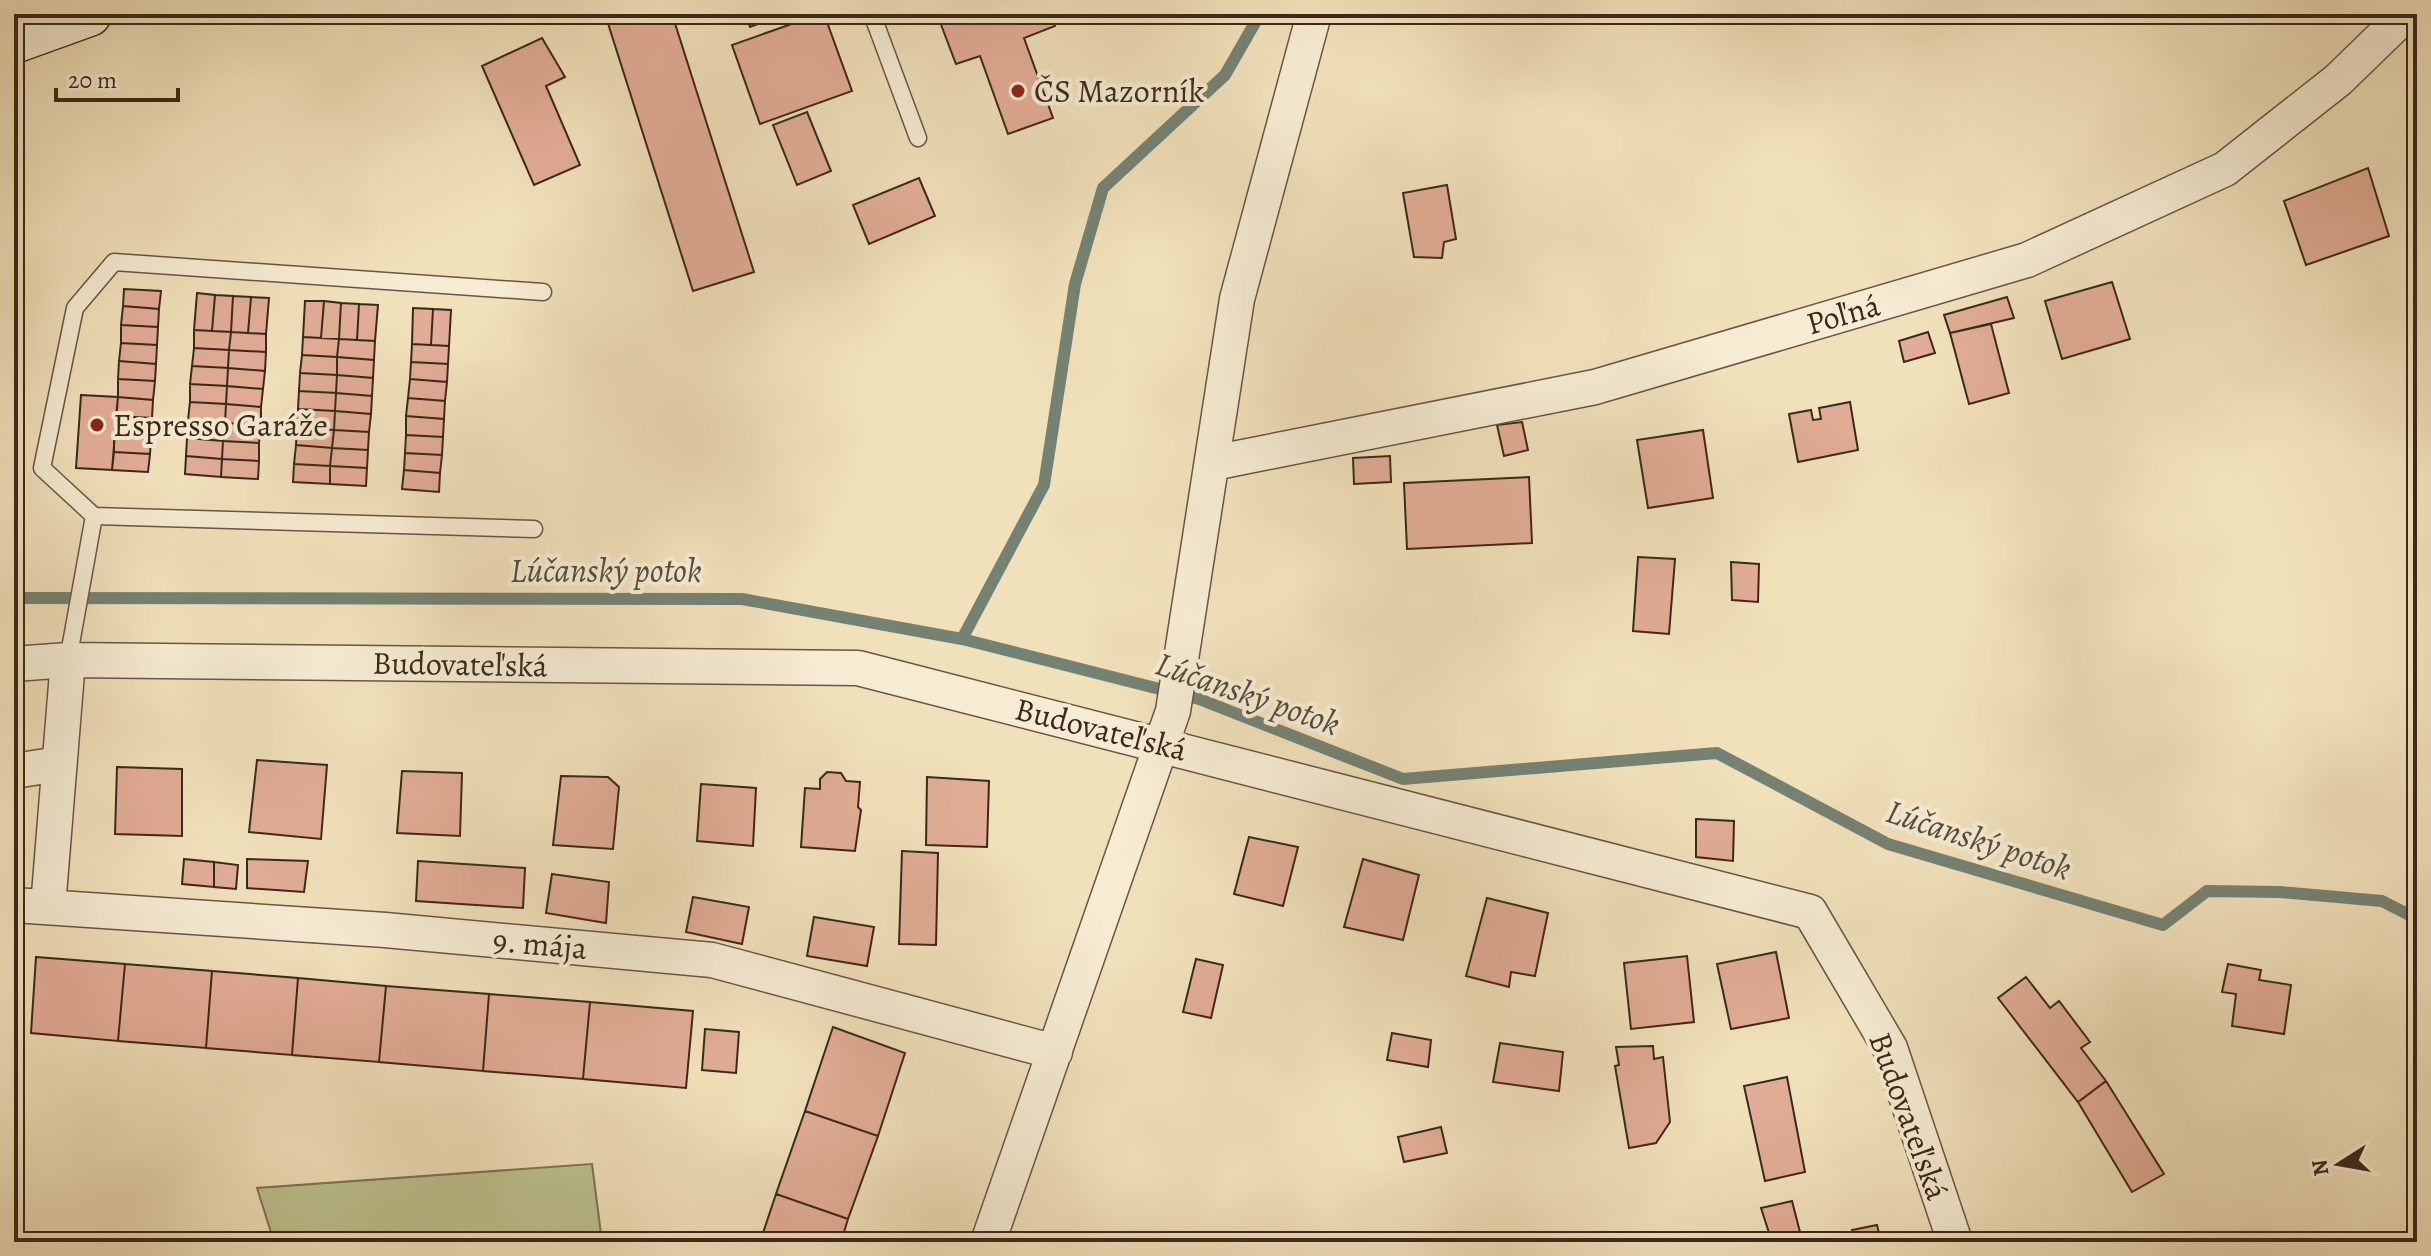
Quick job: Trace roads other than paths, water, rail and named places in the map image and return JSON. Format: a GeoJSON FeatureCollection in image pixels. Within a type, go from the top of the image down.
{"type":"FeatureCollection","features":[{"type":"Feature","properties":{"kind":"main road"},"geometry":{"type":"LineString","coordinates":[[14,41],[89,14]]}},
{"type":"Feature","properties":{"kind":"street"},"geometry":{"type":"LineString","coordinates":[[988,1242],[1173,711],[1237,299],[1314,14]]}},
{"type":"Feature","properties":{"kind":"street","name":"Poľná"},"geometry":{"type":"LineString","coordinates":[[1213,463],[1595,387],[2027,260],[2225,169],[2338,80],[2406,14]]}},
{"type":"Feature","properties":{"kind":"street"},"geometry":{"type":"LineString","coordinates":[[48,907],[70,645]]}},
{"type":"Feature","properties":{"kind":"street","name":"Budovateľská"},"geometry":{"type":"LineString","coordinates":[[14,664],[70,645],[858,668],[1810,912],[1890,1048],[1955,1242]]}},
{"type":"Feature","properties":{"kind":"street"},"geometry":{"type":"LineString","coordinates":[[14,771],[59,764]]}},
{"type":"Feature","properties":{"kind":"street","name":"9. mája"},"geometry":{"type":"LineString","coordinates":[[14,905],[385,930],[712,960],[1055,1052]]}},
{"type":"Feature","properties":{"kind":"lane"},"geometry":{"type":"LineString","coordinates":[[872,14],[918,138]]}},
{"type":"Feature","properties":{"kind":"lane"},"geometry":{"type":"LineString","coordinates":[[534,529],[94,516],[42,468],[75,308],[114,262],[543,292]]}},
{"type":"Feature","properties":{"kind":"lane"},"geometry":{"type":"LineString","coordinates":[[70,645],[94,516]]}},
{"type":"Feature","properties":{"kind":"waterway"},"geometry":{"type":"LineString","coordinates":[[962,639],[1044,485],[1075,284],[1103,188],[1225,75],[1260,14]]}},
{"type":"Feature","properties":{"kind":"waterway","name":"Lúčanský potok"},"geometry":{"type":"LineString","coordinates":[[14,598],[742,599],[962,639],[1199,699],[1403,779],[1717,753],[1888,844],[2163,925],[2207,891],[2280,892],[2382,901],[2417,919]]}},
{"type":"Feature","properties":{"kind":"place","name":"ČS Mazorník"},"geometry":{"type":"Point","coordinates":[1018,91]}},
{"type":"Feature","properties":{"kind":"place","name":"Espresso Garáže"},"geometry":{"type":"Point","coordinates":[97,425]}}]}
